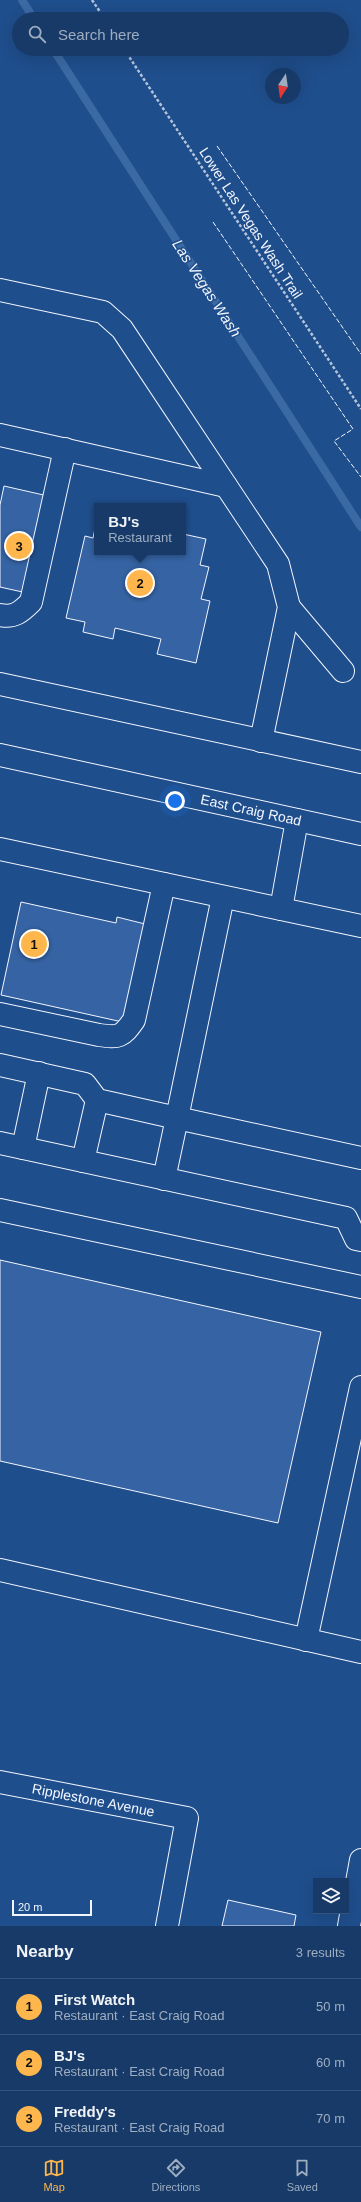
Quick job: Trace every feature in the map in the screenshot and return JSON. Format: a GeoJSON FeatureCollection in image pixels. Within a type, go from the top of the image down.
{"type":"FeatureCollection","features":[{"type":"Feature","properties":{"kind":"main road"},"geometry":{"type":"LineString","coordinates":[[0,290],[103,312],[122,329],[278,564],[289,607],[343,671]]}},
{"type":"Feature","properties":{"kind":"main road"},"geometry":{"type":"LineString","coordinates":[[0,435],[226,486]]}},
{"type":"Feature","properties":{"kind":"main road"},"geometry":{"type":"LineString","coordinates":[[0,615],[10,617],[21,612],[31,602],[65,449]]}},
{"type":"Feature","properties":{"kind":"main road"},"geometry":{"type":"LineString","coordinates":[[261,741],[289,607]]}},
{"type":"Feature","properties":{"kind":"main road"},"geometry":{"type":"LineString","coordinates":[[0,684],[361,762]]}},
{"type":"Feature","properties":{"kind":"main road","name":"East Craig Road"},"geometry":{"type":"LineString","coordinates":[[0,755],[361,834]]}},
{"type":"Feature","properties":{"kind":"main road"},"geometry":{"type":"LineString","coordinates":[[281,909],[297,820]]}},
{"type":"Feature","properties":{"kind":"main road"},"geometry":{"type":"LineString","coordinates":[[0,849],[361,926]]}},
{"type":"Feature","properties":{"kind":"main road"},"geometry":{"type":"LineString","coordinates":[[0,1014],[99,1035],[115,1037],[125,1033],[134,1020],[164,884]]}},
{"type":"Feature","properties":{"kind":"main road"},"geometry":{"type":"LineString","coordinates":[[164,1179],[223,897]]}},
{"type":"Feature","properties":{"kind":"main road"},"geometry":{"type":"LineString","coordinates":[[0,1065],[85,1084],[97,1100],[361,1158]]}},
{"type":"Feature","properties":{"kind":"main road"},"geometry":{"type":"LineString","coordinates":[[23,1148],[39,1073]]}},
{"type":"Feature","properties":{"kind":"main road"},"geometry":{"type":"LineString","coordinates":[[83,1161],[97,1100]]}},
{"type":"Feature","properties":{"kind":"main road"},"geometry":{"type":"LineString","coordinates":[[0,1143],[346,1218],[356,1239],[361,1240]]}},
{"type":"Feature","properties":{"kind":"main road"},"geometry":{"type":"LineString","coordinates":[[0,1210],[361,1286]]}},
{"type":"Feature","properties":{"kind":"main road"},"geometry":{"type":"LineString","coordinates":[[306,1640],[361,1387]]}},
{"type":"Feature","properties":{"kind":"main road"},"geometry":{"type":"LineString","coordinates":[[0,1570],[361,1652]]}},
{"type":"Feature","properties":{"kind":"main road","name":"Ripplestone Avenue"},"geometry":{"type":"LineString","coordinates":[[0,1782],[187,1818],[167,1926]]}},
{"type":"Feature","properties":{"kind":"main road"},"geometry":{"type":"LineString","coordinates":[[349,1926],[361,1860]]}},
{"type":"Feature","properties":{"kind":"path"},"geometry":{"type":"LineString","coordinates":[[92,0],[100,12]]}},
{"type":"Feature","properties":{"kind":"path","name":"Lower Las Vegas Wash Trail"},"geometry":{"type":"LineString","coordinates":[[129,56],[361,408]]}},
{"type":"Feature","properties":{"kind":"building"},"geometry":{"type":"Polygon","coordinates":[[[4,486],[48,496],[27,593],[0,587],[0,505],[4,486]]]}},
{"type":"Feature","properties":{"kind":"building"},"geometry":{"type":"Polygon","coordinates":[[[94,533],[94,555],[186,555],[186,535],[206,539],[200,565],[209,567],[201,599],[210,601],[196,663],[157,654],[161,639],[115,628],[113,639],[83,632],[85,622],[66,618],[85,536],[93,538],[94,533]]]}},
{"type":"Feature","properties":{"kind":"building"},"geometry":{"type":"Polygon","coordinates":[[[21,902],[116,923],[117,917],[149,925],[127,1023],[1,995],[21,902]]]}},
{"type":"Feature","properties":{"kind":"building"},"geometry":{"type":"Polygon","coordinates":[[[0,1260],[321,1332],[278,1523],[0,1461],[0,1260]]]}},
{"type":"Feature","properties":{"kind":"building"},"geometry":{"type":"Polygon","coordinates":[[[228,1900],[296,1915],[294,1926],[222,1926],[228,1900]]]}},
{"type":"Feature","properties":{"kind":"waterway","name":"Las Vegas Wash"},"geometry":{"type":"LineString","coordinates":[[22,0],[30,12]]}},
{"type":"Feature","properties":{"kind":"waterway","name":"Las Vegas Wash"},"geometry":{"type":"LineString","coordinates":[[58,56],[361,527]]}},
{"type":"Feature","properties":{"kind":"fence"},"geometry":{"type":"LineString","coordinates":[[217,146],[361,354]]}},
{"type":"Feature","properties":{"kind":"fence"},"geometry":{"type":"LineString","coordinates":[[213,222],[353,429],[334,441],[361,477]]}},
{"type":"Feature","properties":{"kind":"place","name":"Freddy's"},"geometry":{"type":"Point","coordinates":[19,546]}},
{"type":"Feature","properties":{"kind":"place","name":"BJ's"},"geometry":{"type":"Point","coordinates":[140,583]}},
{"type":"Feature","properties":{"kind":"place","name":"First Watch"},"geometry":{"type":"Point","coordinates":[34,944]}}]}
